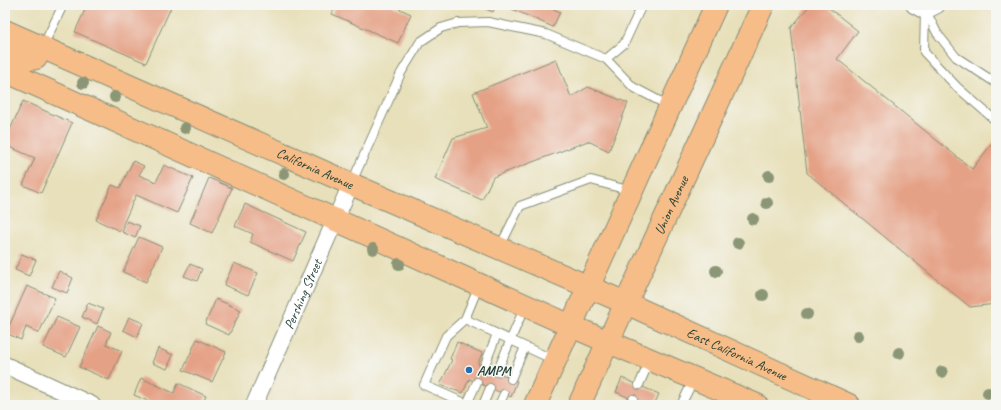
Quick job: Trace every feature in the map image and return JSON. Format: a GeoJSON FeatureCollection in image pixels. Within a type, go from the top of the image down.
{"type":"FeatureCollection","features":[{"type":"Feature","properties":{"kind":"main road"},"geometry":{"type":"LineString","coordinates":[[535,405],[716,5]]}},
{"type":"Feature","properties":{"kind":"main road","name":"Union Avenue"},"geometry":{"type":"LineString","coordinates":[[579,405],[763,5]]}},
{"type":"Feature","properties":{"kind":"main road","name":"California Avenue"},"geometry":{"type":"LineString","coordinates":[[5,30],[351,184],[626,303]]}},
{"type":"Feature","properties":{"kind":"main road"},"geometry":{"type":"LineString","coordinates":[[5,49],[29,59],[33,59],[39,55],[42,47]]}},
{"type":"Feature","properties":{"kind":"main road"},"geometry":{"type":"LineString","coordinates":[[5,71],[571,326],[758,405]]}},
{"type":"Feature","properties":{"kind":"main road","name":"East California Avenue"},"geometry":{"type":"LineString","coordinates":[[626,303],[849,405]]}},
{"type":"Feature","properties":{"kind":"street","name":"Pershing Street"},"geometry":{"type":"LineString","coordinates":[[254,405],[351,184]]}},
{"type":"Feature","properties":{"kind":"street"},"geometry":{"type":"LineString","coordinates":[[5,366],[92,405]]}},
{"type":"Feature","properties":{"kind":"lane"},"geometry":{"type":"LineString","coordinates":[[42,47],[63,5]]}},
{"type":"Feature","properties":{"kind":"lane"},"geometry":{"type":"LineString","coordinates":[[606,59],[624,44],[642,5]]}},
{"type":"Feature","properties":{"kind":"lane"},"geometry":{"type":"LineString","coordinates":[[926,7],[937,33],[956,57],[995,81]]}},
{"type":"Feature","properties":{"kind":"lane"},"geometry":{"type":"LineString","coordinates":[[926,7],[924,52],[957,88],[996,121]]}},
{"type":"Feature","properties":{"kind":"lane"},"geometry":{"type":"LineString","coordinates":[[351,184],[401,73],[420,42],[440,28],[458,23],[488,22],[546,34],[606,59],[633,87],[670,106]]}},
{"type":"Feature","properties":{"kind":"lane"},"geometry":{"type":"LineString","coordinates":[[500,248],[520,206],[591,180],[632,191]]}},
{"type":"Feature","properties":{"kind":"lane"},"geometry":{"type":"LineString","coordinates":[[477,382],[468,405],[424,385],[446,336],[465,319],[480,285]]}},
{"type":"Feature","properties":{"kind":"lane"},"geometry":{"type":"LineString","coordinates":[[497,372],[526,305]]}},
{"type":"Feature","properties":{"kind":"lane"},"geometry":{"type":"LineString","coordinates":[[465,319],[555,361]]}},
{"type":"Feature","properties":{"kind":"lane"},"geometry":{"type":"LineString","coordinates":[[484,367],[497,334]]}},
{"type":"Feature","properties":{"kind":"lane"},"geometry":{"type":"LineString","coordinates":[[511,379],[525,347]]}},
{"type":"Feature","properties":{"kind":"lane"},"geometry":{"type":"LineString","coordinates":[[640,382],[651,360]]}},
{"type":"Feature","properties":{"kind":"lane"},"geometry":{"type":"LineString","coordinates":[[682,405],[694,378]]}},
{"type":"Feature","properties":{"kind":"lane"},"geometry":{"type":"LineString","coordinates":[[483,405],[490,388]]}},
{"type":"Feature","properties":{"kind":"lane"},"geometry":{"type":"LineString","coordinates":[[499,405],[504,394]]}},
{"type":"Feature","properties":{"kind":"building"},"geometry":{"type":"Polygon","coordinates":[[[87,5],[172,5],[146,63],[75,32],[87,5]]]}},
{"type":"Feature","properties":{"kind":"building"},"geometry":{"type":"Polygon","coordinates":[[[336,5],[391,5],[411,14],[398,43],[332,14],[336,5]]]}},
{"type":"Feature","properties":{"kind":"building"},"geometry":{"type":"Polygon","coordinates":[[[477,5],[496,5],[493,12],[477,5]]]}},
{"type":"Feature","properties":{"kind":"building"},"geometry":{"type":"Polygon","coordinates":[[[503,5],[545,5],[560,12],[553,27],[503,5]]]}},
{"type":"Feature","properties":{"kind":"building"},"geometry":{"type":"Polygon","coordinates":[[[810,5],[825,5],[858,31],[837,59],[972,169],[994,141],[996,143],[996,304],[970,307],[807,173],[791,28],[810,5]]]}},
{"type":"Feature","properties":{"kind":"building"},"geometry":{"type":"Polygon","coordinates":[[[556,59],[571,97],[588,87],[628,103],[609,151],[588,141],[493,177],[482,200],[435,179],[453,138],[487,128],[473,93],[556,59]]]}},
{"type":"Feature","properties":{"kind":"building"},"geometry":{"type":"Polygon","coordinates":[[[23,101],[72,123],[41,193],[23,185],[35,158],[5,145],[5,141],[23,101]]]}},
{"type":"Feature","properties":{"kind":"building"},"geometry":{"type":"Polygon","coordinates":[[[133,161],[144,166],[139,175],[156,182],[164,165],[193,178],[177,213],[136,195],[120,231],[96,220],[112,185],[120,188],[133,161]]]}},
{"type":"Feature","properties":{"kind":"building"},"geometry":{"type":"Polygon","coordinates":[[[209,178],[232,188],[212,233],[190,223],[209,178]]]}},
{"type":"Feature","properties":{"kind":"building"},"geometry":{"type":"Polygon","coordinates":[[[245,204],[306,232],[293,261],[250,242],[253,234],[235,226],[245,204]]]}},
{"type":"Feature","properties":{"kind":"building"},"geometry":{"type":"Polygon","coordinates":[[[127,221],[140,226],[135,238],[122,232],[127,221]]]}},
{"type":"Feature","properties":{"kind":"building"},"geometry":{"type":"Polygon","coordinates":[[[139,237],[162,247],[146,282],[123,272],[139,237]]]}},
{"type":"Feature","properties":{"kind":"building"},"geometry":{"type":"Polygon","coordinates":[[[22,254],[36,260],[29,276],[15,270],[22,254]]]}},
{"type":"Feature","properties":{"kind":"building"},"geometry":{"type":"Polygon","coordinates":[[[234,263],[258,273],[248,295],[224,285],[234,263]]]}},
{"type":"Feature","properties":{"kind":"building"},"geometry":{"type":"Polygon","coordinates":[[[190,264],[202,269],[197,281],[184,276],[190,264]]]}},
{"type":"Feature","properties":{"kind":"building"},"geometry":{"type":"Polygon","coordinates":[[[59,271],[73,278],[67,293],[52,287],[59,271]]]}},
{"type":"Feature","properties":{"kind":"building"},"geometry":{"type":"Polygon","coordinates":[[[27,286],[55,298],[39,333],[26,327],[21,340],[6,333],[27,286]]]}},
{"type":"Feature","properties":{"kind":"building"},"geometry":{"type":"Polygon","coordinates":[[[216,299],[241,310],[229,335],[205,324],[216,299]]]}},
{"type":"Feature","properties":{"kind":"building"},"geometry":{"type":"Polygon","coordinates":[[[88,303],[103,309],[97,324],[82,317],[88,303]]]}},
{"type":"Feature","properties":{"kind":"building"},"geometry":{"type":"Polygon","coordinates":[[[57,317],[80,327],[66,357],[43,347],[57,317]]]}},
{"type":"Feature","properties":{"kind":"building"},"geometry":{"type":"Polygon","coordinates":[[[129,317],[143,323],[137,337],[123,330],[129,317]]]}},
{"type":"Feature","properties":{"kind":"building"},"geometry":{"type":"Polygon","coordinates":[[[98,326],[111,332],[106,344],[122,351],[109,380],[79,367],[98,326]]]}},
{"type":"Feature","properties":{"kind":"building"},"geometry":{"type":"Polygon","coordinates":[[[197,339],[226,352],[212,382],[183,370],[197,339]]]}},
{"type":"Feature","properties":{"kind":"building","name":"AMPM"},"geometry":{"type":"Polygon","coordinates":[[[457,342],[482,353],[478,364],[517,381],[511,397],[469,379],[463,393],[440,385],[452,360],[450,359],[457,342]]]}},
{"type":"Feature","properties":{"kind":"building"},"geometry":{"type":"Polygon","coordinates":[[[158,348],[173,355],[167,369],[152,363],[158,348]]]}},
{"type":"Feature","properties":{"kind":"building"},"geometry":{"type":"Polygon","coordinates":[[[141,378],[174,393],[178,383],[206,396],[202,405],[157,405],[134,395],[141,378]]]}},
{"type":"Feature","properties":{"kind":"building"},"geometry":{"type":"Polygon","coordinates":[[[622,378],[659,394],[654,405],[645,405],[616,392],[622,378]]]}},
{"type":"Feature","properties":{"kind":"place","name":"AMPM"},"geometry":{"type":"Point","coordinates":[469,370]}}]}
